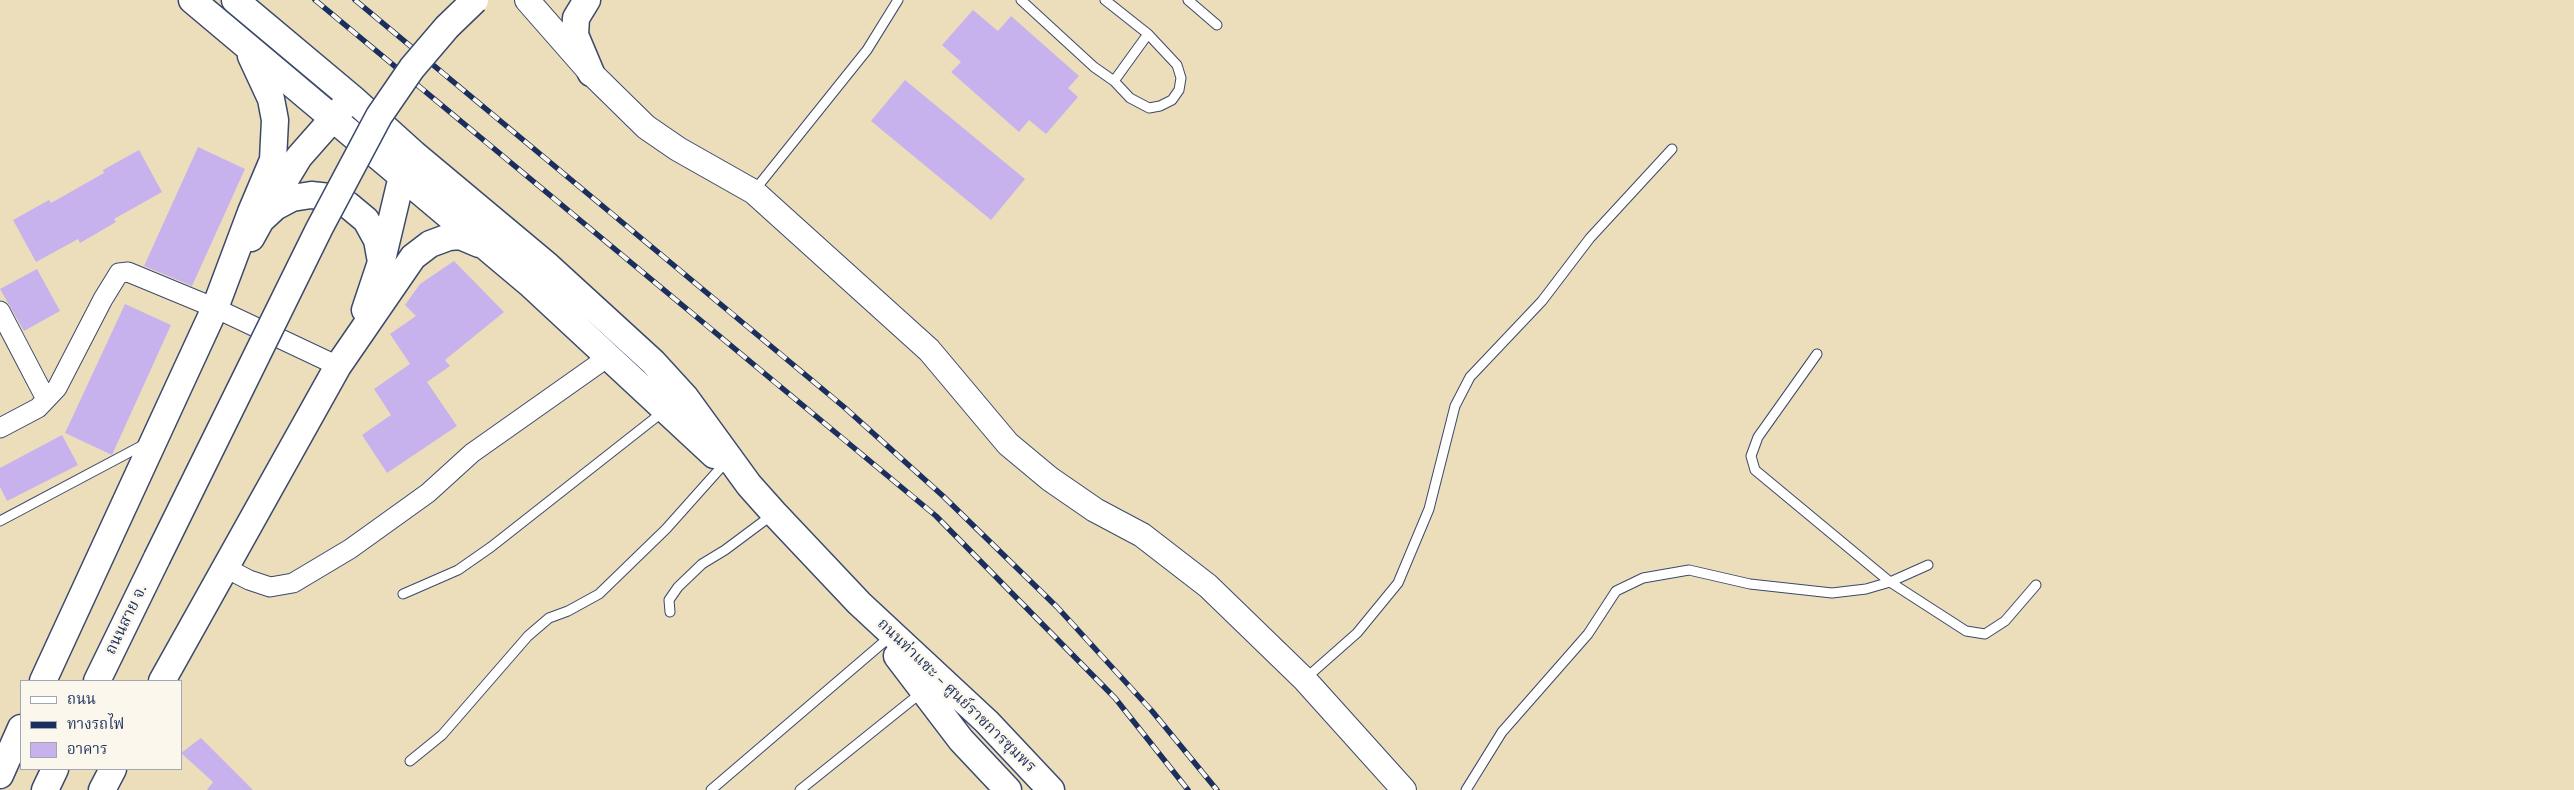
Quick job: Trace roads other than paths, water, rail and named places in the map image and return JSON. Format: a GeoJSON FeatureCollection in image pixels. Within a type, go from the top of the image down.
{"type":"FeatureCollection","features":[{"type":"Feature","properties":{"kind":"main road"},"geometry":{"type":"LineString","coordinates":[[192,0],[332,118],[408,165],[548,266],[653,362],[685,397],[749,485]]}},
{"type":"Feature","properties":{"kind":"main road"},"geometry":{"type":"LineString","coordinates":[[235,0],[352,98],[408,165],[484,246],[530,284],[664,410],[749,485]]}},
{"type":"Feature","properties":{"kind":"main road","name":"ถนนสาย จ."},"geometry":{"type":"LineString","coordinates":[[98,680],[319,229],[379,116],[412,68],[447,27],[474,0]]}},
{"type":"Feature","properties":{"kind":"main road"},"geometry":{"type":"LineString","coordinates":[[587,0],[576,18],[575,35],[591,73]]}},
{"type":"Feature","properties":{"kind":"main road"},"geometry":{"type":"LineString","coordinates":[[215,308],[251,212],[273,160],[275,120],[271,99],[262,75],[244,44]]}},
{"type":"Feature","properties":{"kind":"main road"},"geometry":{"type":"LineString","coordinates":[[43,680],[215,308],[261,220],[299,157],[332,118],[352,98]]}},
{"type":"Feature","properties":{"kind":"main road"},"geometry":{"type":"LineString","coordinates":[[163,680],[338,366],[364,312],[376,285],[408,165]]}},
{"type":"Feature","properties":{"kind":"main road"},"geometry":{"type":"LineString","coordinates":[[261,220],[275,207],[292,198],[311,195],[330,197],[348,205],[366,220],[377,240],[381,262]]}},
{"type":"Feature","properties":{"kind":"main road"},"geometry":{"type":"LineString","coordinates":[[338,366],[413,257],[430,244],[449,237],[460,236],[484,246]]}},
{"type":"Feature","properties":{"kind":"main road","name":"ถนนท่าแซะ - ศูนย์ราชการชุมพร"},"geometry":{"type":"LineString","coordinates":[[749,485],[859,603],[987,722],[1051,790]]}},
{"type":"Feature","properties":{"kind":"main road","name":"ถนนท่าแซะ - ศูนย์ราชการชุมพร"},"geometry":{"type":"LineString","coordinates":[[859,603],[885,641],[961,740],[1008,790]]}},
{"type":"Feature","properties":{"kind":"main road"},"geometry":{"type":"LineString","coordinates":[[0,775],[20,730]]}},
{"type":"Feature","properties":{"kind":"main road"},"geometry":{"type":"LineString","coordinates":[[45,790],[55,770]]}},
{"type":"Feature","properties":{"kind":"main road"},"geometry":{"type":"LineString","coordinates":[[102,790],[112,770]]}},
{"type":"Feature","properties":{"kind":"street"},"geometry":{"type":"LineString","coordinates":[[527,0],[591,73],[646,127],[678,149],[754,192],[929,350],[1008,444],[1050,479],[1142,535],[1208,586],[1305,680],[1404,790]]}},
{"type":"Feature","properties":{"kind":"street"},"geometry":{"type":"LineString","coordinates":[[0,428],[38,408],[57,388],[103,299],[119,273],[128,272],[215,308],[338,366]]}},
{"type":"Feature","properties":{"kind":"street"},"geometry":{"type":"LineString","coordinates":[[0,311],[46,399]]}},
{"type":"Feature","properties":{"kind":"street"},"geometry":{"type":"LineString","coordinates":[[226,568],[249,580],[270,587],[293,583],[350,549],[428,493],[472,454],[608,357]]}},
{"type":"Feature","properties":{"kind":"lane"},"geometry":{"type":"LineString","coordinates":[[754,192],[867,50],[898,0]]}},
{"type":"Feature","properties":{"kind":"lane"},"geometry":{"type":"LineString","coordinates":[[1021,0],[1094,67],[1114,81],[1130,98],[1149,108],[1160,106],[1172,100],[1179,90],[1181,78],[1178,65],[1148,34],[1105,0]]}},
{"type":"Feature","properties":{"kind":"lane"},"geometry":{"type":"LineString","coordinates":[[1188,0],[1217,25]]}},
{"type":"Feature","properties":{"kind":"lane"},"geometry":{"type":"LineString","coordinates":[[1114,81],[1148,34]]}},
{"type":"Feature","properties":{"kind":"lane"},"geometry":{"type":"LineString","coordinates":[[1305,680],[1357,633],[1398,584],[1429,509],[1455,406],[1470,376],[1542,301],[1590,238],[1672,149]]}},
{"type":"Feature","properties":{"kind":"lane"},"geometry":{"type":"LineString","coordinates":[[1817,354],[1758,436],[1751,456],[1755,470],[1890,582],[1966,631],[1985,634],[2005,621],[2036,585]]}},
{"type":"Feature","properties":{"kind":"lane"},"geometry":{"type":"LineString","coordinates":[[403,594],[458,570],[491,547],[664,410]]}},
{"type":"Feature","properties":{"kind":"lane"},"geometry":{"type":"LineString","coordinates":[[0,522],[154,439]]}},
{"type":"Feature","properties":{"kind":"lane"},"geometry":{"type":"LineString","coordinates":[[410,761],[442,735],[528,636],[549,618],[568,611],[599,594],[666,529],[724,464]]}},
{"type":"Feature","properties":{"kind":"lane"},"geometry":{"type":"LineString","coordinates":[[670,612],[669,600],[690,575],[702,564],[725,550],[774,513]]}},
{"type":"Feature","properties":{"kind":"lane"},"geometry":{"type":"LineString","coordinates":[[1466,790],[1502,732],[1588,634],[1616,591],[1643,578],[1689,570],[1750,584],[1832,592],[1866,589],[1890,582],[1928,565]]}},
{"type":"Feature","properties":{"kind":"lane"},"geometry":{"type":"LineString","coordinates":[[711,790],[885,641]]}},
{"type":"Feature","properties":{"kind":"lane"},"geometry":{"type":"LineString","coordinates":[[800,790],[924,691]]}},
{"type":"Feature","properties":{"kind":"railway"},"geometry":{"type":"LineString","coordinates":[[315,0],[936,516],[1115,698],[1188,790]]}},
{"type":"Feature","properties":{"kind":"railway"},"geometry":{"type":"LineString","coordinates":[[355,0],[844,407],[943,496],[1057,607],[1152,711],[1217,790]]}}]}
